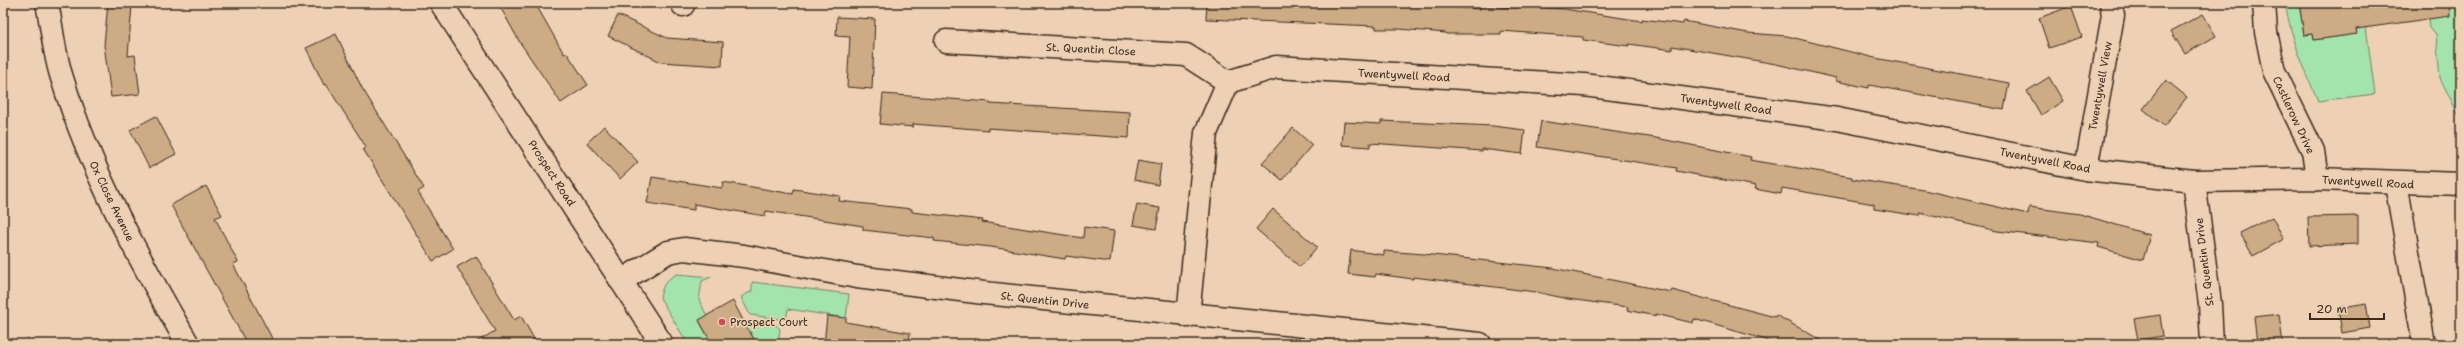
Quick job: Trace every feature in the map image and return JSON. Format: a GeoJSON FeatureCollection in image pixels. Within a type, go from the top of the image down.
{"type":"FeatureCollection","features":[{"type":"Feature","properties":{"kind":"street","name":"Ox Close Avenue"},"geometry":{"type":"LineString","coordinates":[[47,3],[62,77],[96,173],[157,290],[188,344]]}},
{"type":"Feature","properties":{"kind":"street","name":"Prospect Road"},"geometry":{"type":"LineString","coordinates":[[441,3],[662,344]]}},
{"type":"Feature","properties":{"kind":"street","name":"Twentywell View"},"geometry":{"type":"LineString","coordinates":[[2086,169],[2113,15],[2111,3]]}},
{"type":"Feature","properties":{"kind":"street","name":"Castlerow Drive"},"geometry":{"type":"LineString","coordinates":[[2264,3],[2266,32],[2274,72],[2313,151],[2317,179]]}},
{"type":"Feature","properties":{"kind":"street","name":"St. Quentin Close"},"geometry":{"type":"LineString","coordinates":[[946,41],[1186,55],[1228,82]]}},
{"type":"Feature","properties":{"kind":"street","name":"Twentywell Road"},"geometry":{"type":"LineString","coordinates":[[1228,82],[1276,67],[1584,85],[1837,119],[2086,169],[2194,181],[2317,179],[2396,183],[2461,184]]}},
{"type":"Feature","properties":{"kind":"street"},"geometry":{"type":"LineString","coordinates":[[1188,316],[1206,133],[1228,82]]}},
{"type":"Feature","properties":{"kind":"street","name":"St. Quentin Drive"},"geometry":{"type":"LineString","coordinates":[[2194,181],[2210,304],[2212,344]]}},
{"type":"Feature","properties":{"kind":"street"},"geometry":{"type":"LineString","coordinates":[[2396,183],[2424,344]]}},
{"type":"Feature","properties":{"kind":"street","name":"St. Quentin Drive"},"geometry":{"type":"LineString","coordinates":[[621,281],[668,252],[684,248],[744,256],[857,277],[1188,316],[1480,344]]}},
{"type":"Feature","properties":{"kind":"green space"},"geometry":{"type":"Polygon","coordinates":[[[2285,3],[2299,3],[2304,35],[2313,34],[2314,40],[2356,34],[2356,29],[2366,27],[2375,94],[2318,101],[2294,41],[2285,3]]]}},
{"type":"Feature","properties":{"kind":"green space"},"geometry":{"type":"Polygon","coordinates":[[[2426,3],[2461,3],[2461,120],[2440,78],[2436,35],[2429,28],[2426,3]]]}},
{"type":"Feature","properties":{"kind":"green space"},"geometry":{"type":"Polygon","coordinates":[[[677,274],[711,277],[702,281],[699,300],[707,316],[699,321],[712,344],[688,344],[660,298],[665,284],[677,274]]]}},
{"type":"Feature","properties":{"kind":"green space"},"geometry":{"type":"Polygon","coordinates":[[[752,282],[849,294],[846,318],[788,309],[786,320],[750,315],[741,297],[752,291],[752,282]]]}},
{"type":"Feature","properties":{"kind":"green space"},"geometry":{"type":"Polygon","coordinates":[[[745,324],[776,325],[780,329],[778,344],[757,344],[745,324]]]}},
{"type":"Feature","properties":{"kind":"building"},"geometry":{"type":"Polygon","coordinates":[[[108,3],[132,5],[128,56],[135,55],[140,94],[111,97],[104,45],[108,3]]]}},
{"type":"Feature","properties":{"kind":"building"},"geometry":{"type":"Polygon","coordinates":[[[498,3],[535,3],[564,54],[567,53],[588,85],[561,103],[519,41],[498,3]]]}},
{"type":"Feature","properties":{"kind":"building"},"geometry":{"type":"Polygon","coordinates":[[[1207,3],[1386,3],[1480,9],[1480,6],[1517,8],[1517,6],[1564,9],[1642,21],[1642,19],[1683,24],[1684,21],[1748,33],[1787,36],[1875,58],[2009,83],[2004,110],[1869,85],[1869,88],[1836,81],[1836,78],[1776,64],[1672,46],[1672,50],[1583,40],[1583,37],[1501,31],[1501,34],[1446,34],[1399,29],[1376,29],[1376,26],[1206,19],[1207,3]]]}},
{"type":"Feature","properties":{"kind":"building"},"geometry":{"type":"Polygon","coordinates":[[[2299,3],[2449,3],[2450,16],[2356,29],[2357,34],[2314,40],[2313,34],[2304,35],[2299,3]]]}},
{"type":"Feature","properties":{"kind":"building"},"geometry":{"type":"Polygon","coordinates":[[[2071,6],[2082,37],[2049,48],[2039,18],[2071,6]]]}},
{"type":"Feature","properties":{"kind":"building"},"geometry":{"type":"Polygon","coordinates":[[[2203,14],[2216,36],[2185,54],[2171,31],[2203,14]]]}},
{"type":"Feature","properties":{"kind":"building"},"geometry":{"type":"Polygon","coordinates":[[[618,15],[667,38],[723,42],[722,66],[661,62],[608,36],[618,15]]]}},
{"type":"Feature","properties":{"kind":"building"},"geometry":{"type":"Polygon","coordinates":[[[837,17],[875,19],[872,89],[847,87],[850,37],[836,36],[837,17]]]}},
{"type":"Feature","properties":{"kind":"building"},"geometry":{"type":"Polygon","coordinates":[[[336,34],[362,88],[424,188],[418,192],[453,249],[433,261],[363,149],[366,147],[326,84],[324,85],[306,48],[336,34]]]}},
{"type":"Feature","properties":{"kind":"building"},"geometry":{"type":"Polygon","coordinates":[[[2049,77],[2063,101],[2041,115],[2027,91],[2049,77]]]}},
{"type":"Feature","properties":{"kind":"building"},"geometry":{"type":"Polygon","coordinates":[[[2166,80],[2187,97],[2164,126],[2143,109],[2166,80]]]}},
{"type":"Feature","properties":{"kind":"building"},"geometry":{"type":"Polygon","coordinates":[[[883,94],[990,102],[990,104],[1130,112],[1129,138],[988,128],[988,130],[913,124],[913,127],[880,124],[883,94]]]}},
{"type":"Feature","properties":{"kind":"building"},"geometry":{"type":"Polygon","coordinates":[[[156,116],[176,154],[149,168],[130,130],[156,116]]]}},
{"type":"Feature","properties":{"kind":"building"},"geometry":{"type":"Polygon","coordinates":[[[1381,121],[1493,126],[1525,130],[1522,154],[1482,149],[1482,151],[1370,143],[1370,147],[1342,145],[1344,122],[1381,124],[1381,121]]]}},
{"type":"Feature","properties":{"kind":"building"},"geometry":{"type":"Polygon","coordinates":[[[1541,121],[1656,138],[1751,157],[1750,160],[1852,177],[1852,179],[1924,190],[2028,214],[2029,207],[2080,214],[2150,235],[2143,260],[2098,247],[2099,243],[1997,231],[1920,213],[1920,216],[1874,209],[1874,204],[1782,188],[1781,194],[1755,189],[1756,186],[1676,171],[1677,168],[1537,147],[1541,121]]]}},
{"type":"Feature","properties":{"kind":"building"},"geometry":{"type":"Polygon","coordinates":[[[604,126],[638,162],[620,179],[587,143],[604,126]]]}},
{"type":"Feature","properties":{"kind":"building"},"geometry":{"type":"Polygon","coordinates":[[[1293,128],[1312,145],[1282,180],[1262,163],[1293,128]]]}},
{"type":"Feature","properties":{"kind":"building"},"geometry":{"type":"Polygon","coordinates":[[[1138,160],[1161,164],[1158,185],[1134,180],[1138,160]]]}},
{"type":"Feature","properties":{"kind":"building"},"geometry":{"type":"Polygon","coordinates":[[[652,177],[722,188],[723,182],[793,194],[794,189],[840,196],[839,201],[912,209],[912,212],[983,220],[982,222],[1083,238],[1084,227],[1114,231],[1110,262],[1066,256],[1065,259],[991,247],[934,241],[934,238],[863,230],[863,226],[766,211],[765,216],[694,204],[694,210],[647,203],[652,177]]]}},
{"type":"Feature","properties":{"kind":"building"},"geometry":{"type":"Polygon","coordinates":[[[206,186],[222,215],[215,218],[238,262],[233,264],[275,344],[247,344],[171,205],[206,186]]]}},
{"type":"Feature","properties":{"kind":"building"},"geometry":{"type":"Polygon","coordinates":[[[1137,204],[1160,208],[1156,229],[1133,225],[1137,204]]]}},
{"type":"Feature","properties":{"kind":"building"},"geometry":{"type":"Polygon","coordinates":[[[1273,209],[1317,247],[1300,267],[1256,229],[1273,209]]]}},
{"type":"Feature","properties":{"kind":"building"},"geometry":{"type":"Polygon","coordinates":[[[2358,216],[2358,244],[2309,246],[2308,217],[2358,216]]]}},
{"type":"Feature","properties":{"kind":"building"},"geometry":{"type":"Polygon","coordinates":[[[2272,217],[2284,239],[2253,256],[2240,233],[2272,217]]]}},
{"type":"Feature","properties":{"kind":"building"},"geometry":{"type":"Polygon","coordinates":[[[1351,250],[1384,255],[1384,251],[1424,254],[1553,268],[1671,292],[1672,290],[1775,317],[1776,315],[1828,344],[1773,344],[1763,339],[1694,319],[1693,323],[1656,314],[1655,316],[1627,310],[1628,307],[1568,299],[1536,292],[1413,277],[1413,279],[1376,274],[1375,277],[1348,274],[1351,250]]]}},
{"type":"Feature","properties":{"kind":"building"},"geometry":{"type":"Polygon","coordinates":[[[476,256],[514,320],[521,316],[537,344],[473,344],[495,331],[457,267],[476,256]]]}},
{"type":"Feature","properties":{"kind":"building","name":"Prospect Court"},"geometry":{"type":"Polygon","coordinates":[[[733,301],[757,344],[712,344],[699,320],[733,301]]]}},
{"type":"Feature","properties":{"kind":"building"},"geometry":{"type":"Polygon","coordinates":[[[2366,303],[2370,328],[2342,333],[2338,308],[2366,303]]]}},
{"type":"Feature","properties":{"kind":"building"},"geometry":{"type":"Polygon","coordinates":[[[2279,314],[2283,344],[2257,344],[2254,317],[2279,314]]]}},
{"type":"Feature","properties":{"kind":"building"},"geometry":{"type":"Polygon","coordinates":[[[2160,315],[2163,336],[2138,340],[2134,319],[2160,315]]]}},
{"type":"Feature","properties":{"kind":"building"},"geometry":{"type":"Polygon","coordinates":[[[827,316],[846,318],[846,322],[910,333],[909,344],[824,344],[827,316]]]}},
{"type":"Feature","properties":{"kind":"place","name":"Prospect Court"},"geometry":{"type":"Point","coordinates":[722,322]}}]}
